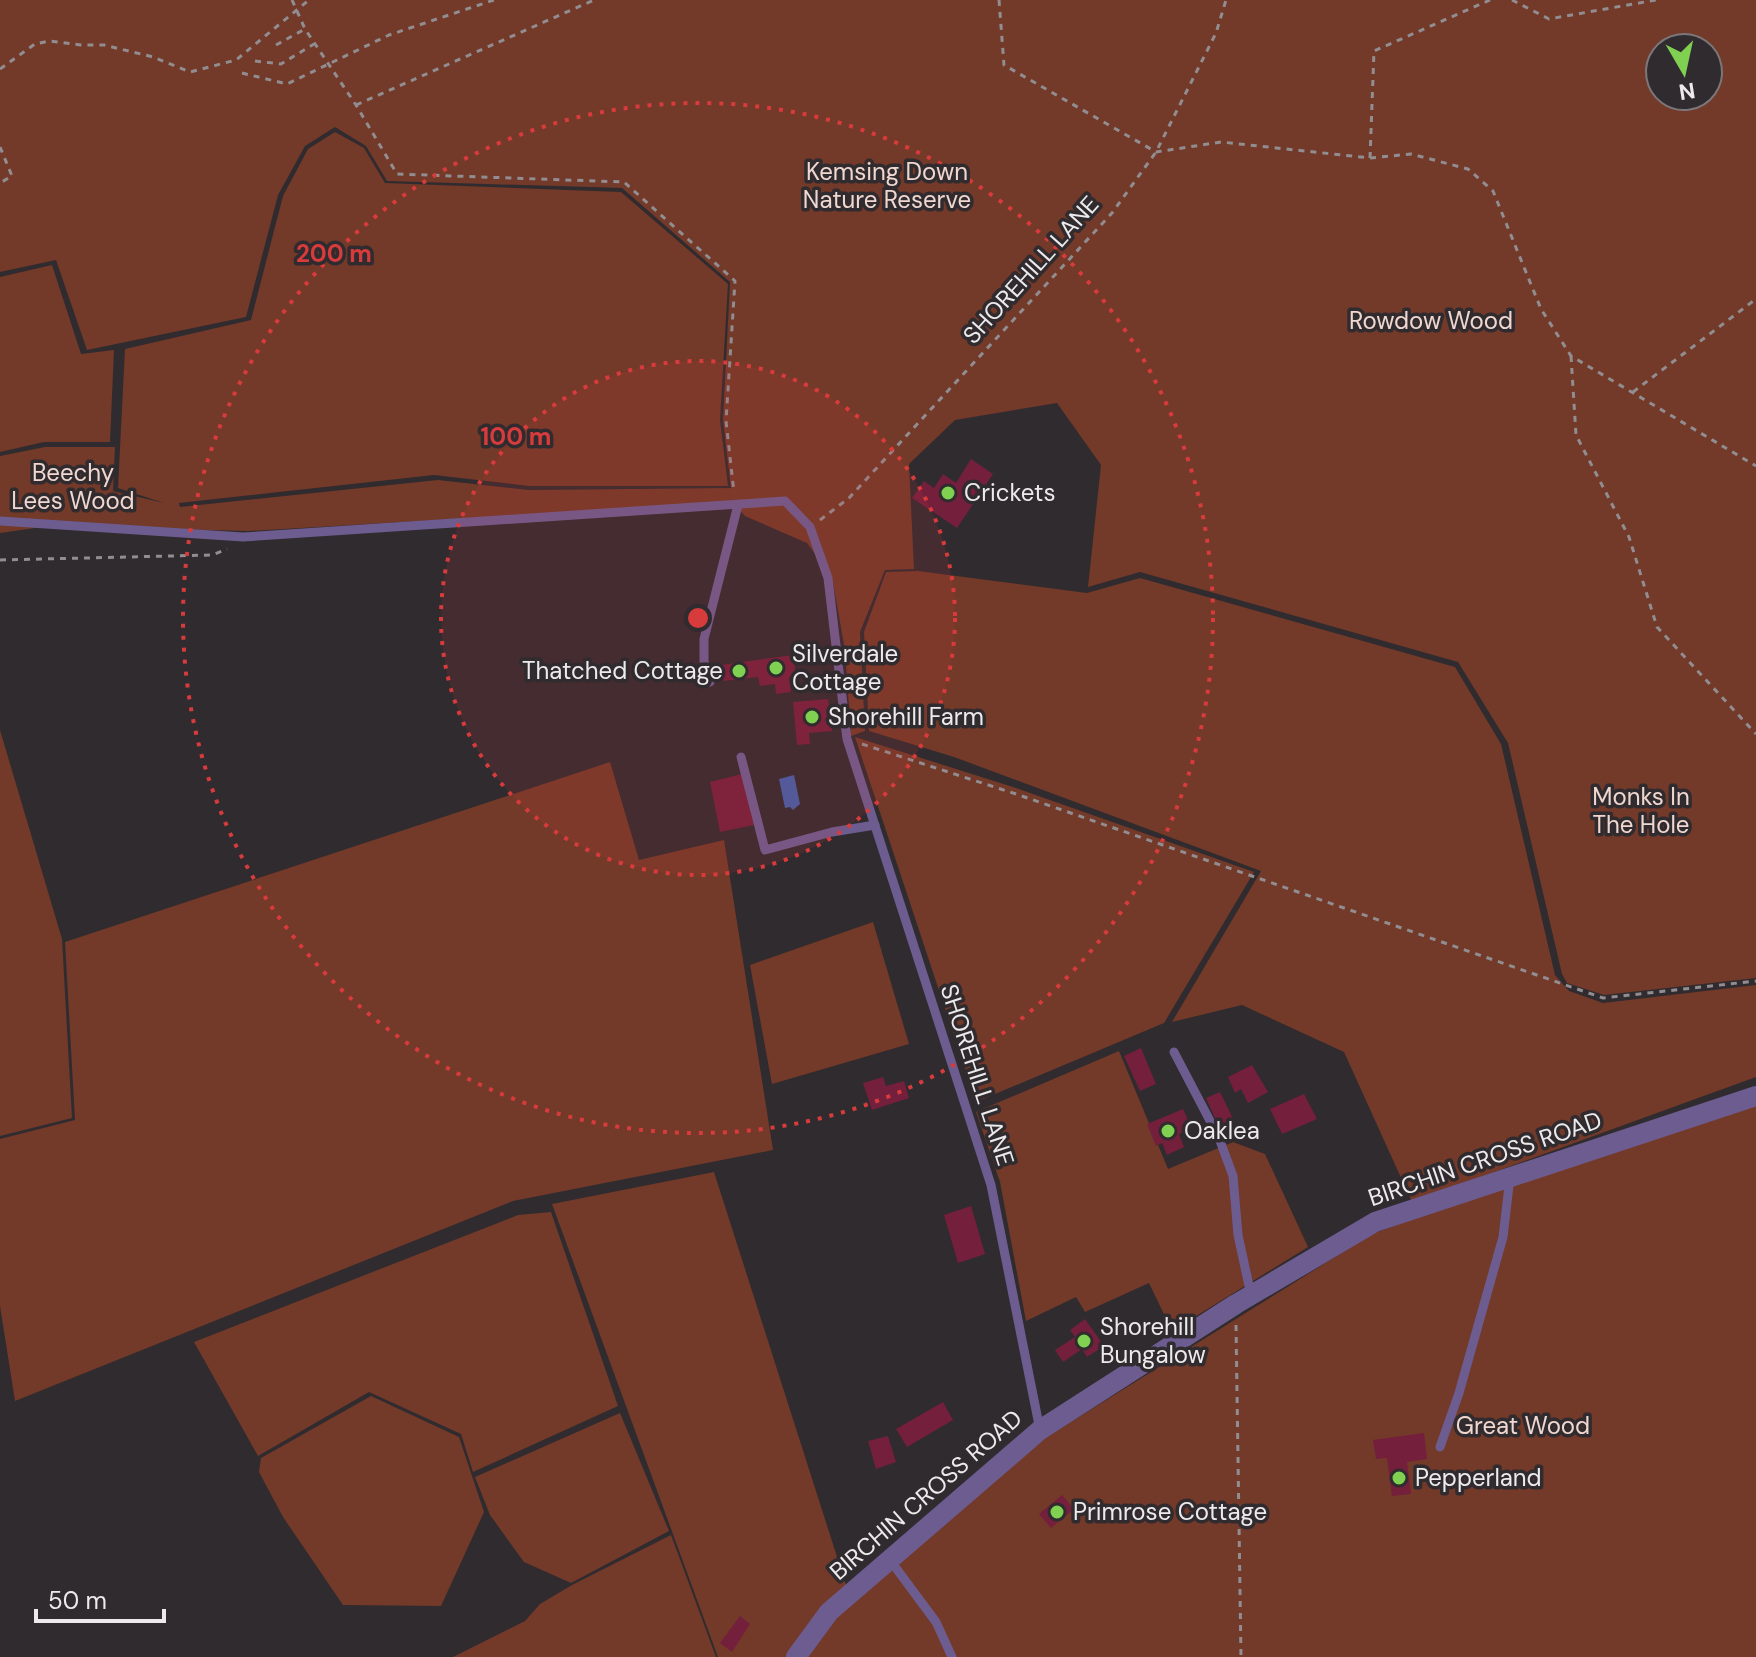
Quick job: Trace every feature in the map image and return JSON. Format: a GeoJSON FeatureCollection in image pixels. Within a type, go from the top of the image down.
{"type":"FeatureCollection","features":[{"type":"Feature","properties":{"kind":"street","name":"BIRCHIN CROSS ROAD"},"geometry":{"type":"LineString","coordinates":[[796,1657],[829,1612],[1040,1430],[1244,1300],[1375,1222],[1756,1096]]}},
{"type":"Feature","properties":{"kind":"lane"},"geometry":{"type":"LineString","coordinates":[[0,521],[243,537],[785,501],[810,527]]}},
{"type":"Feature","properties":{"kind":"lane"},"geometry":{"type":"LineString","coordinates":[[710,682],[704,661],[704,639],[737,505]]}},
{"type":"Feature","properties":{"kind":"lane","name":"SHOREHILL LANE"},"geometry":{"type":"LineString","coordinates":[[810,527],[828,578],[847,739],[991,1185],[1040,1430]]}},
{"type":"Feature","properties":{"kind":"lane"},"geometry":{"type":"LineString","coordinates":[[741,757],[765,850],[832,832],[875,825]]}},
{"type":"Feature","properties":{"kind":"lane"},"geometry":{"type":"LineString","coordinates":[[1174,1052],[1219,1138],[1233,1176],[1244,1300]]}},
{"type":"Feature","properties":{"kind":"lane"},"geometry":{"type":"LineString","coordinates":[[1440,1447],[1459,1393],[1503,1237],[1510,1177]]}},
{"type":"Feature","properties":{"kind":"lane"},"geometry":{"type":"LineString","coordinates":[[890,1560],[936,1622],[952,1657]]}},
{"type":"Feature","properties":{"kind":"path"},"geometry":{"type":"LineString","coordinates":[[292,0],[305,29],[397,174],[624,182],[735,281],[726,421],[737,505]]}},
{"type":"Feature","properties":{"kind":"path"},"geometry":{"type":"LineString","coordinates":[[0,69],[35,44],[49,41],[104,45],[153,57],[190,72],[236,60],[309,0]]}},
{"type":"Feature","properties":{"kind":"path"},"geometry":{"type":"LineString","coordinates":[[242,73],[287,84],[389,35],[494,0]]}},
{"type":"Feature","properties":{"kind":"path"},"geometry":{"type":"LineString","coordinates":[[356,105],[594,0]]}},
{"type":"Feature","properties":{"kind":"path"},"geometry":{"type":"LineString","coordinates":[[999,0],[1004,65],[1156,152],[1221,142],[1370,158],[1411,154],[1468,169],[1493,191],[1541,309],[1571,356],[1756,466]]}},
{"type":"Feature","properties":{"kind":"path","name":"SHOREHILL LANE"},"geometry":{"type":"LineString","coordinates":[[810,527],[849,498],[1112,213],[1156,152],[1216,33],[1226,0]]}},
{"type":"Feature","properties":{"kind":"path"},"geometry":{"type":"LineString","coordinates":[[1370,158],[1374,51],[1490,0]]}},
{"type":"Feature","properties":{"kind":"path"},"geometry":{"type":"LineString","coordinates":[[1512,0],[1549,19],[1656,0]]}},
{"type":"Feature","properties":{"kind":"path"},"geometry":{"type":"LineString","coordinates":[[276,45],[305,29]]}},
{"type":"Feature","properties":{"kind":"path"},"geometry":{"type":"LineString","coordinates":[[255,61],[281,64],[315,44]]}},
{"type":"Feature","properties":{"kind":"path"},"geometry":{"type":"LineString","coordinates":[[0,147],[12,176],[0,183]]}},
{"type":"Feature","properties":{"kind":"path"},"geometry":{"type":"LineString","coordinates":[[1633,392],[1756,299]]}},
{"type":"Feature","properties":{"kind":"path"},"geometry":{"type":"LineString","coordinates":[[1571,356],[1576,435],[1629,537],[1657,627],[1756,734]]}},
{"type":"Feature","properties":{"kind":"path"},"geometry":{"type":"LineString","coordinates":[[0,560],[212,555],[243,542],[243,537]]}},
{"type":"Feature","properties":{"kind":"path"},"geometry":{"type":"LineString","coordinates":[[847,739],[1016,794],[1603,998],[1756,981]]}},
{"type":"Feature","properties":{"kind":"path"},"geometry":{"type":"LineString","coordinates":[[1241,1657],[1244,1300]]}},
{"type":"Feature","properties":{"kind":"green space","name":"Rowdow Wood"},"geometry":{"type":"Polygon","coordinates":[[[0,0],[1756,0],[1756,978],[1604,995],[1567,983],[1562,974],[1508,743],[1458,662],[1140,572],[1088,587],[1101,465],[1057,403],[955,420],[909,464],[914,569],[885,570],[860,632],[865,731],[851,736],[845,650],[832,577],[807,543],[745,516],[733,503],[248,531],[49,526],[0,533],[0,456],[45,447],[115,447],[113,491],[164,503],[118,488],[125,349],[251,320],[283,196],[308,149],[335,132],[364,148],[385,183],[621,192],[728,284],[720,420],[728,486],[529,486],[434,475],[179,503],[180,507],[438,480],[529,490],[731,488],[723,420],[730,282],[622,188],[387,181],[366,146],[335,127],[305,146],[278,195],[246,317],[87,350],[56,260],[0,272],[0,0]]]}},
{"type":"Feature","properties":{"kind":"green space"},"geometry":{"type":"Polygon","coordinates":[[[52,265],[81,354],[114,350],[110,442],[44,442],[0,452],[0,277],[52,265]]]}},
{"type":"Feature","properties":{"kind":"green space"},"geometry":{"type":"Polygon","coordinates":[[[918,571],[1087,593],[1140,578],[1455,667],[1501,744],[1555,975],[1569,991],[1603,1003],[1756,985],[1756,1077],[1412,1202],[1344,1052],[1242,1005],[1172,1022],[1261,871],[954,757],[869,731],[864,632],[886,572],[918,571]]]}},
{"type":"Feature","properties":{"kind":"green space"},"geometry":{"type":"Polygon","coordinates":[[[0,730],[62,939],[72,1118],[0,1136],[0,730]]]}},
{"type":"Feature","properties":{"kind":"green space"},"geometry":{"type":"Polygon","coordinates":[[[855,737],[1013,787],[1254,872],[1164,1023],[976,1102],[855,737]]]}},
{"type":"Feature","properties":{"kind":"green space"},"geometry":{"type":"Polygon","coordinates":[[[610,762],[639,860],[724,840],[773,1150],[513,1201],[15,1401],[0,1306],[0,1139],[75,1120],[65,942],[610,762]]]}},
{"type":"Feature","properties":{"kind":"green space"},"geometry":{"type":"Polygon","coordinates":[[[873,922],[909,1044],[772,1084],[750,965],[873,922]]]}},
{"type":"Feature","properties":{"kind":"green space"},"geometry":{"type":"Polygon","coordinates":[[[1119,1051],[1168,1169],[1233,1142],[1265,1154],[1308,1247],[1172,1331],[1149,1283],[1085,1312],[1076,1297],[1026,1321],[1000,1182],[976,1112],[1119,1051]]]}},
{"type":"Feature","properties":{"kind":"green space","name":"Great Wood"},"geometry":{"type":"Polygon","coordinates":[[[1756,1094],[1756,1657],[803,1657],[832,1616],[1047,1437],[1372,1234],[1756,1094]]]}},
{"type":"Feature","properties":{"kind":"green space"},"geometry":{"type":"Polygon","coordinates":[[[714,1172],[847,1588],[791,1657],[718,1657],[552,1204],[714,1172]]]}},
{"type":"Feature","properties":{"kind":"green space"},"geometry":{"type":"Polygon","coordinates":[[[551,1212],[618,1406],[473,1472],[461,1434],[369,1392],[258,1456],[194,1342],[518,1215],[551,1212]]]}},
{"type":"Feature","properties":{"kind":"green space"},"geometry":{"type":"Polygon","coordinates":[[[371,1396],[459,1437],[484,1512],[441,1606],[343,1605],[283,1517],[259,1472],[261,1458],[371,1396]]]}},
{"type":"Feature","properties":{"kind":"green space"},"geometry":{"type":"Polygon","coordinates":[[[620,1413],[669,1531],[571,1583],[524,1562],[490,1515],[475,1477],[620,1413]]]}},
{"type":"Feature","properties":{"kind":"green space"},"geometry":{"type":"Polygon","coordinates":[[[671,1535],[716,1657],[453,1657],[525,1621],[540,1604],[572,1585],[671,1535]]]}},
{"type":"Feature","properties":{"kind":"water"},"geometry":{"type":"Polygon","coordinates":[[[794,775],[800,804],[793,810],[785,808],[779,779],[794,775]]]}},
{"type":"Feature","properties":{"kind":"building","name":"Crickets"},"geometry":{"type":"Polygon","coordinates":[[[971,459],[993,474],[957,528],[912,498],[924,481],[934,488],[943,474],[956,483],[971,459]]]}},
{"type":"Feature","properties":{"kind":"building","name":"Silverdale Cottage"},"geometry":{"type":"Polygon","coordinates":[[[793,655],[796,676],[789,677],[791,692],[776,694],[775,684],[760,686],[758,677],[723,681],[721,665],[793,655]]]}},
{"type":"Feature","properties":{"kind":"building","name":"Shorehill Farm"},"geometry":{"type":"Polygon","coordinates":[[[828,699],[832,731],[809,733],[810,744],[797,745],[793,702],[828,699]]]}},
{"type":"Feature","properties":{"kind":"building"},"geometry":{"type":"Polygon","coordinates":[[[742,774],[754,825],[720,832],[710,782],[742,774]]]}},
{"type":"Feature","properties":{"kind":"building"},"geometry":{"type":"Polygon","coordinates":[[[1141,1048],[1156,1084],[1140,1091],[1124,1056],[1141,1048]]]}},
{"type":"Feature","properties":{"kind":"building"},"geometry":{"type":"Polygon","coordinates":[[[1252,1065],[1268,1092],[1248,1103],[1241,1089],[1235,1093],[1228,1077],[1252,1065]]]}},
{"type":"Feature","properties":{"kind":"building"},"geometry":{"type":"Polygon","coordinates":[[[883,1077],[886,1086],[904,1081],[909,1098],[872,1110],[863,1083],[883,1077]]]}},
{"type":"Feature","properties":{"kind":"building"},"geometry":{"type":"Polygon","coordinates":[[[1220,1092],[1240,1133],[1225,1140],[1206,1098],[1220,1092]]]}},
{"type":"Feature","properties":{"kind":"building"},"geometry":{"type":"Polygon","coordinates":[[[1304,1094],[1317,1119],[1282,1134],[1270,1109],[1304,1094]]]}},
{"type":"Feature","properties":{"kind":"building","name":"Oaklea"},"geometry":{"type":"Polygon","coordinates":[[[1183,1109],[1192,1128],[1179,1134],[1184,1147],[1167,1155],[1162,1143],[1156,1146],[1147,1124],[1183,1109]]]}},
{"type":"Feature","properties":{"kind":"building"},"geometry":{"type":"Polygon","coordinates":[[[971,1206],[985,1254],[958,1263],[944,1215],[971,1206]]]}},
{"type":"Feature","properties":{"kind":"building","name":"Shorehill Bungalow"},"geometry":{"type":"Polygon","coordinates":[[[1085,1319],[1104,1346],[1087,1357],[1082,1349],[1063,1362],[1055,1350],[1075,1337],[1070,1330],[1085,1319]]]}},
{"type":"Feature","properties":{"kind":"building"},"geometry":{"type":"Polygon","coordinates":[[[943,1402],[953,1420],[907,1447],[896,1429],[943,1402]]]}},
{"type":"Feature","properties":{"kind":"building","name":"Pepperland"},"geometry":{"type":"Polygon","coordinates":[[[1424,1433],[1427,1459],[1407,1462],[1411,1494],[1392,1496],[1387,1458],[1376,1459],[1373,1440],[1424,1433]]]}},
{"type":"Feature","properties":{"kind":"building"},"geometry":{"type":"Polygon","coordinates":[[[888,1436],[896,1462],[876,1469],[868,1441],[888,1436]]]}},
{"type":"Feature","properties":{"kind":"building","name":"Primrose Cottage"},"geometry":{"type":"Polygon","coordinates":[[[1062,1495],[1074,1509],[1051,1528],[1039,1514],[1062,1495]]]}},
{"type":"Feature","properties":{"kind":"building"},"geometry":{"type":"Polygon","coordinates":[[[740,1616],[750,1624],[732,1652],[720,1643],[740,1616]]]}},
{"type":"Feature","properties":{"kind":"place","name":"Crickets"},"geometry":{"type":"Point","coordinates":[948,493]}},
{"type":"Feature","properties":{"kind":"place","name":"Silverdale Cottage"},"geometry":{"type":"Point","coordinates":[776,668]}},
{"type":"Feature","properties":{"kind":"place","name":"Thatched Cottage"},"geometry":{"type":"Point","coordinates":[739,671]}},
{"type":"Feature","properties":{"kind":"place","name":"Shorehill Farm"},"geometry":{"type":"Point","coordinates":[812,717]}},
{"type":"Feature","properties":{"kind":"place","name":"Oaklea"},"geometry":{"type":"Point","coordinates":[1168,1131]}},
{"type":"Feature","properties":{"kind":"place","name":"Shorehill Bungalow"},"geometry":{"type":"Point","coordinates":[1084,1341]}},
{"type":"Feature","properties":{"kind":"place","name":"Pepperland"},"geometry":{"type":"Point","coordinates":[1399,1478]}},
{"type":"Feature","properties":{"kind":"place","name":"Primrose Cottage"},"geometry":{"type":"Point","coordinates":[1057,1512]}},
{"type":"Feature","properties":{"kind":"park label","name":"Kemsing Down Nature Reserve"},"geometry":{"type":"Point","coordinates":[887,186]}},
{"type":"Feature","properties":{"kind":"park label","name":"Beechy Lees Wood"},"geometry":{"type":"Point","coordinates":[73,487]}},
{"type":"Feature","properties":{"kind":"park label","name":"Monks In The Hole"},"geometry":{"type":"Point","coordinates":[1641,811]}}]}
